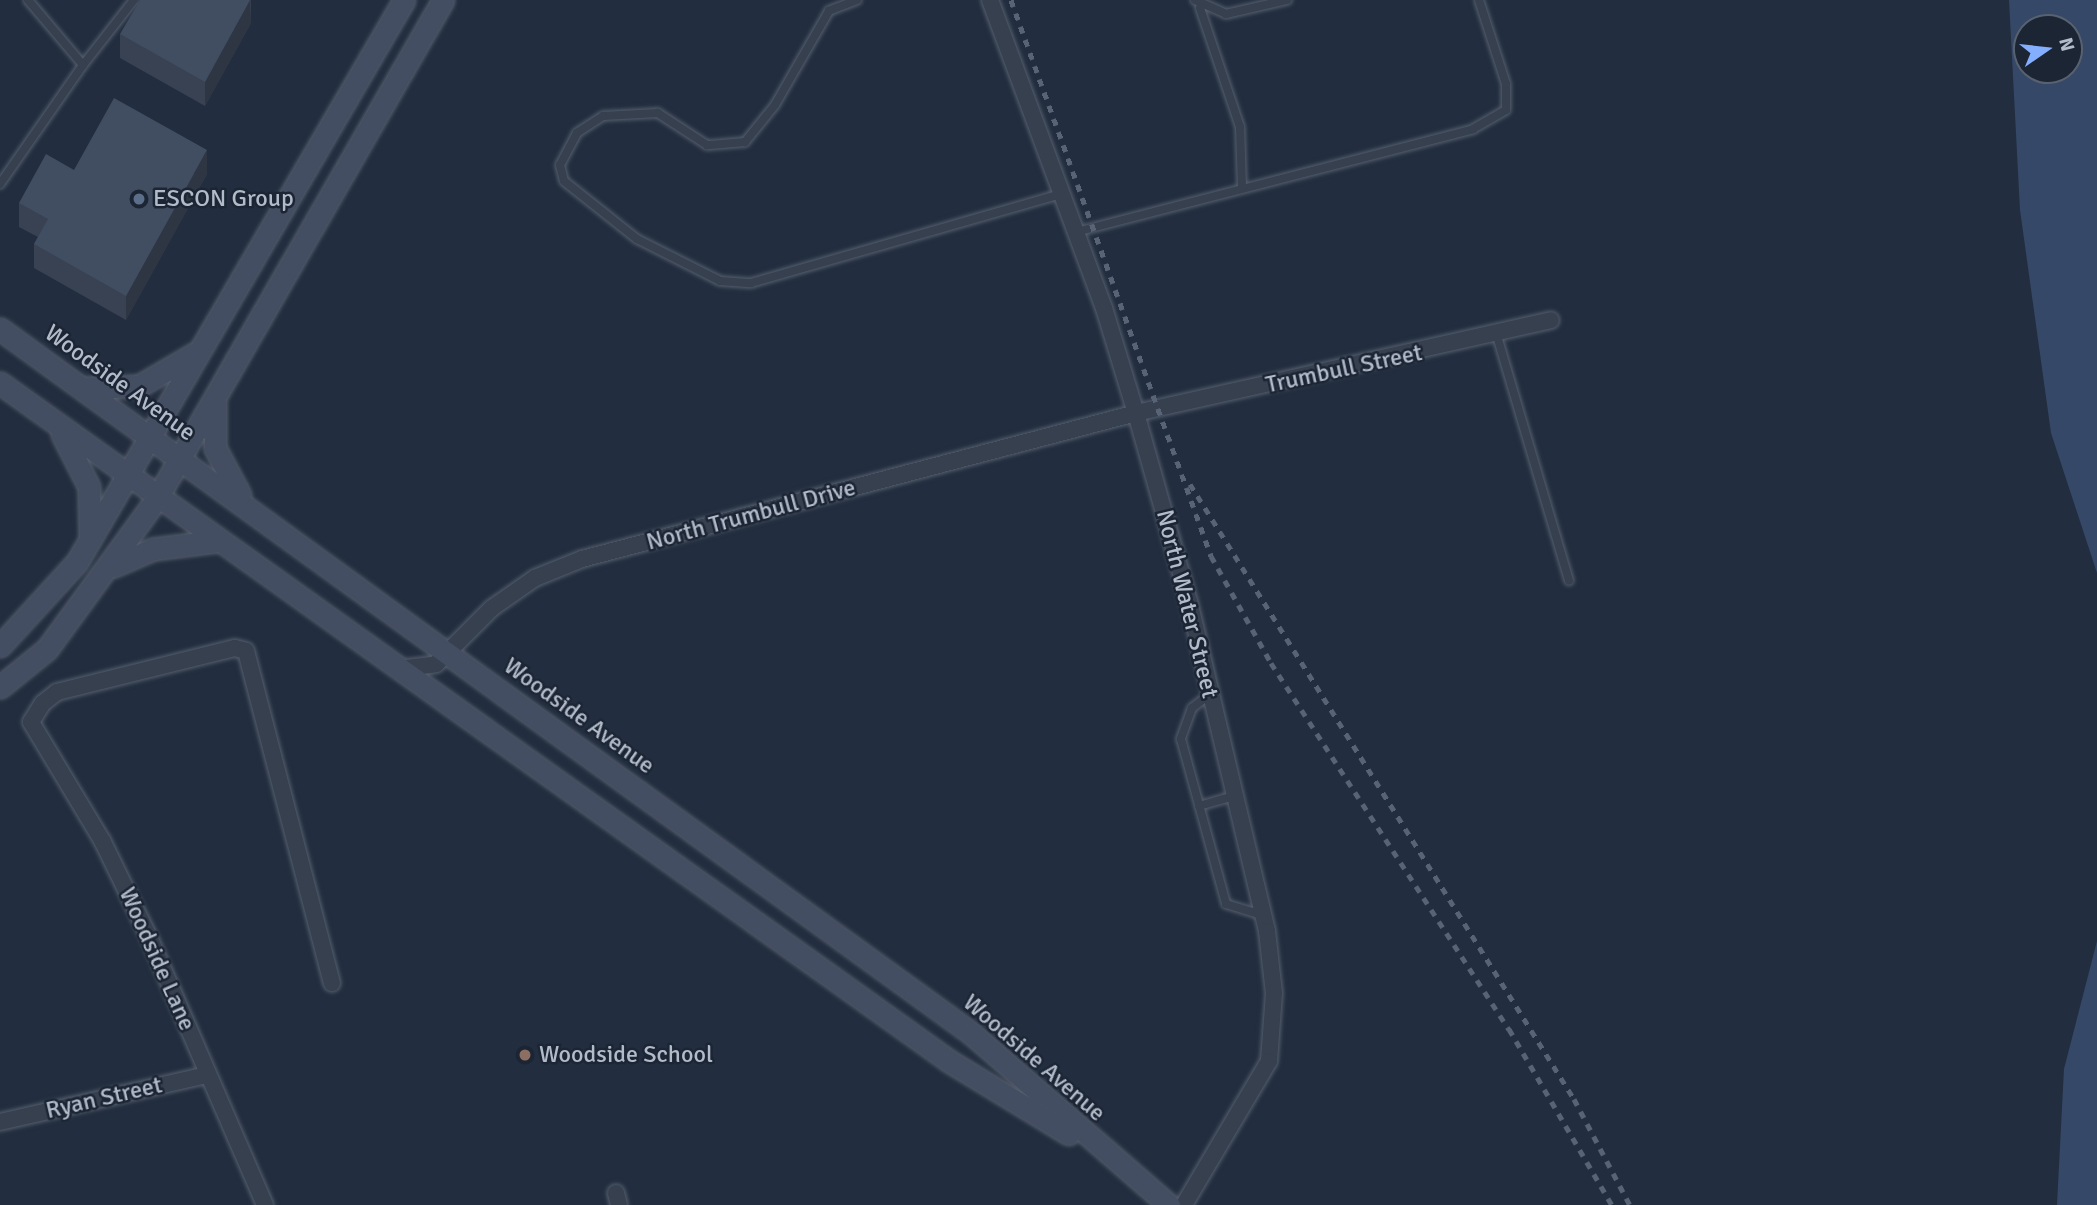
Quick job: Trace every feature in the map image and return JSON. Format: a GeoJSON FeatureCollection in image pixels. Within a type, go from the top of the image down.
{"type":"FeatureCollection","features":[{"type":"Feature","properties":{"kind":"main road"},"geometry":{"type":"LineString","coordinates":[[0,646],[37,611],[89,540],[404,0]]}},
{"type":"Feature","properties":{"kind":"main road"},"geometry":{"type":"LineString","coordinates":[[0,687],[47,649],[112,567],[157,498],[443,0]]}},
{"type":"Feature","properties":{"kind":"main road","name":"Woodside Avenue"},"geometry":{"type":"LineString","coordinates":[[0,328],[972,1034],[1114,1162],[1169,1205]]}},
{"type":"Feature","properties":{"kind":"main road"},"geometry":{"type":"LineString","coordinates":[[82,388],[139,387],[202,349]]}},
{"type":"Feature","properties":{"kind":"main road","name":"Woodside Avenue"},"geometry":{"type":"LineString","coordinates":[[0,383],[395,670],[949,1061],[1114,1162]]}},
{"type":"Feature","properties":{"kind":"main road"},"geometry":{"type":"LineString","coordinates":[[216,393],[215,448],[223,472],[252,511]]}},
{"type":"Feature","properties":{"kind":"main road"},"geometry":{"type":"LineString","coordinates":[[55,423],[89,487],[89,540]]}},
{"type":"Feature","properties":{"kind":"main road"},"geometry":{"type":"LineString","coordinates":[[112,567],[153,549],[216,541]]}},
{"type":"Feature","properties":{"kind":"street","name":"North Water Street"},"geometry":{"type":"LineString","coordinates":[[990,0],[1076,232],[1136,413],[1210,694],[1262,915],[1274,993],[1269,1060],[1184,1205]]}},
{"type":"Feature","properties":{"kind":"street","name":"Trumbull Street"},"geometry":{"type":"LineString","coordinates":[[1136,413],[1497,336],[1551,320]]}},
{"type":"Feature","properties":{"kind":"street","name":"North Trumbull Drive"},"geometry":{"type":"LineString","coordinates":[[395,670],[436,664],[514,593],[582,559],[1136,413]]}},
{"type":"Feature","properties":{"kind":"street","name":"Woodside Lane"},"geometry":{"type":"LineString","coordinates":[[265,1205],[103,842],[31,722],[57,692],[235,648],[246,650],[332,983]]}},
{"type":"Feature","properties":{"kind":"street","name":"Ryan Street"},"geometry":{"type":"LineString","coordinates":[[0,1122],[207,1075]]}},
{"type":"Feature","properties":{"kind":"lane"},"geometry":{"type":"LineString","coordinates":[[28,0],[83,65]]}},
{"type":"Feature","properties":{"kind":"lane"},"geometry":{"type":"LineString","coordinates":[[0,184],[83,65],[134,0]]}},
{"type":"Feature","properties":{"kind":"lane"},"geometry":{"type":"LineString","coordinates":[[857,0],[829,10],[775,106],[745,142],[707,145],[658,113],[603,116],[577,133],[560,165],[564,181],[637,239],[720,281],[751,283],[1062,194]]}},
{"type":"Feature","properties":{"kind":"lane"},"geometry":{"type":"LineString","coordinates":[[1198,4],[1226,14],[1287,0]]}},
{"type":"Feature","properties":{"kind":"lane"},"geometry":{"type":"LineString","coordinates":[[1076,232],[1473,129],[1506,110],[1506,84],[1479,0]]}},
{"type":"Feature","properties":{"kind":"lane"},"geometry":{"type":"LineString","coordinates":[[1198,4],[1240,127],[1242,187]]}},
{"type":"Feature","properties":{"kind":"lane"},"geometry":{"type":"LineString","coordinates":[[1497,336],[1569,581]]}},
{"type":"Feature","properties":{"kind":"lane"},"geometry":{"type":"LineString","coordinates":[[1210,694],[1192,708],[1181,739],[1226,904],[1262,915]]}},
{"type":"Feature","properties":{"kind":"lane"},"geometry":{"type":"LineString","coordinates":[[1199,806],[1234,796]]}},
{"type":"Feature","properties":{"kind":"water"},"geometry":{"type":"Polygon","coordinates":[[[2009,0],[2097,0],[2097,573],[2051,433],[2020,210],[2013,84],[2083,84],[2083,14],[2013,14],[2013,76],[2009,0]]]}},
{"type":"Feature","properties":{"kind":"water"},"geometry":{"type":"Polygon","coordinates":[[[2097,941],[2097,1205],[2057,1205],[2064,1069],[2097,941]]]}},
{"type":"Feature","properties":{"kind":"building"},"geometry":{"type":"Polygon","coordinates":[[[140,0],[250,0],[205,82],[120,34],[140,0]]]}},
{"type":"Feature","properties":{"kind":"building"},"geometry":{"type":"Polygon","coordinates":[[[114,98],[207,150],[126,296],[34,244],[48,219],[19,203],[46,154],[74,170],[114,98]]]}},
{"type":"Feature","properties":{"kind":"railway"},"geometry":{"type":"LineString","coordinates":[[1011,0],[1211,556],[1271,663],[1509,1029],[1612,1205]]}},
{"type":"Feature","properties":{"kind":"railway"},"geometry":{"type":"LineString","coordinates":[[1190,484],[1574,1099],[1630,1205]]}},
{"type":"Feature","properties":{"kind":"place","name":"ESCON Group"},"geometry":{"type":"Point","coordinates":[139,199]}},
{"type":"Feature","properties":{"kind":"place","name":"Woodside School"},"geometry":{"type":"Point","coordinates":[525,1055]}}]}
